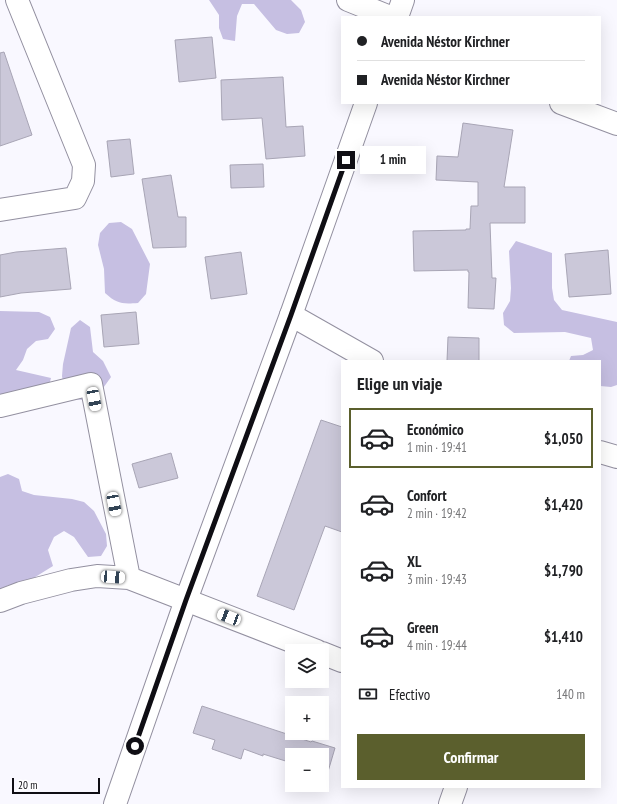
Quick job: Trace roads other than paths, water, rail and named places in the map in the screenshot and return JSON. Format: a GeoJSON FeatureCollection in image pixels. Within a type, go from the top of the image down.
{"type":"FeatureCollection","features":[{"type":"Feature","properties":{"kind":"street"},"geometry":{"type":"LineString","coordinates":[[0,3],[7,0]]}},
{"type":"Feature","properties":{"kind":"street"},"geometry":{"type":"LineString","coordinates":[[0,210],[75,198],[83,181],[84,165],[18,0]]}},
{"type":"Feature","properties":{"kind":"street"},"geometry":{"type":"LineString","coordinates":[[348,0],[388,16]]}},
{"type":"Feature","properties":{"kind":"street"},"geometry":{"type":"LineString","coordinates":[[397,16],[403,0]]}},
{"type":"Feature","properties":{"kind":"street"},"geometry":{"type":"LineString","coordinates":[[115,804],[186,600],[291,315],[366,104]]}},
{"type":"Feature","properties":{"kind":"street"},"geometry":{"type":"LineString","coordinates":[[564,104],[617,124]]}},
{"type":"Feature","properties":{"kind":"street"},"geometry":{"type":"LineString","coordinates":[[291,315],[370,360]]}},
{"type":"Feature","properties":{"kind":"street"},"geometry":{"type":"LineString","coordinates":[[0,406],[91,384],[129,578]]}},
{"type":"Feature","properties":{"kind":"street"},"geometry":{"type":"LineString","coordinates":[[601,452],[617,457]]}},
{"type":"Feature","properties":{"kind":"street"},"geometry":{"type":"LineString","coordinates":[[0,601],[21,593],[71,580],[97,576],[129,578],[299,644]]}},
{"type":"Feature","properties":{"kind":"street"},"geometry":{"type":"LineString","coordinates":[[329,656],[341,661]]}},
{"type":"Feature","properties":{"kind":"street"},"geometry":{"type":"LineString","coordinates":[[450,804],[456,788]]}}]}
